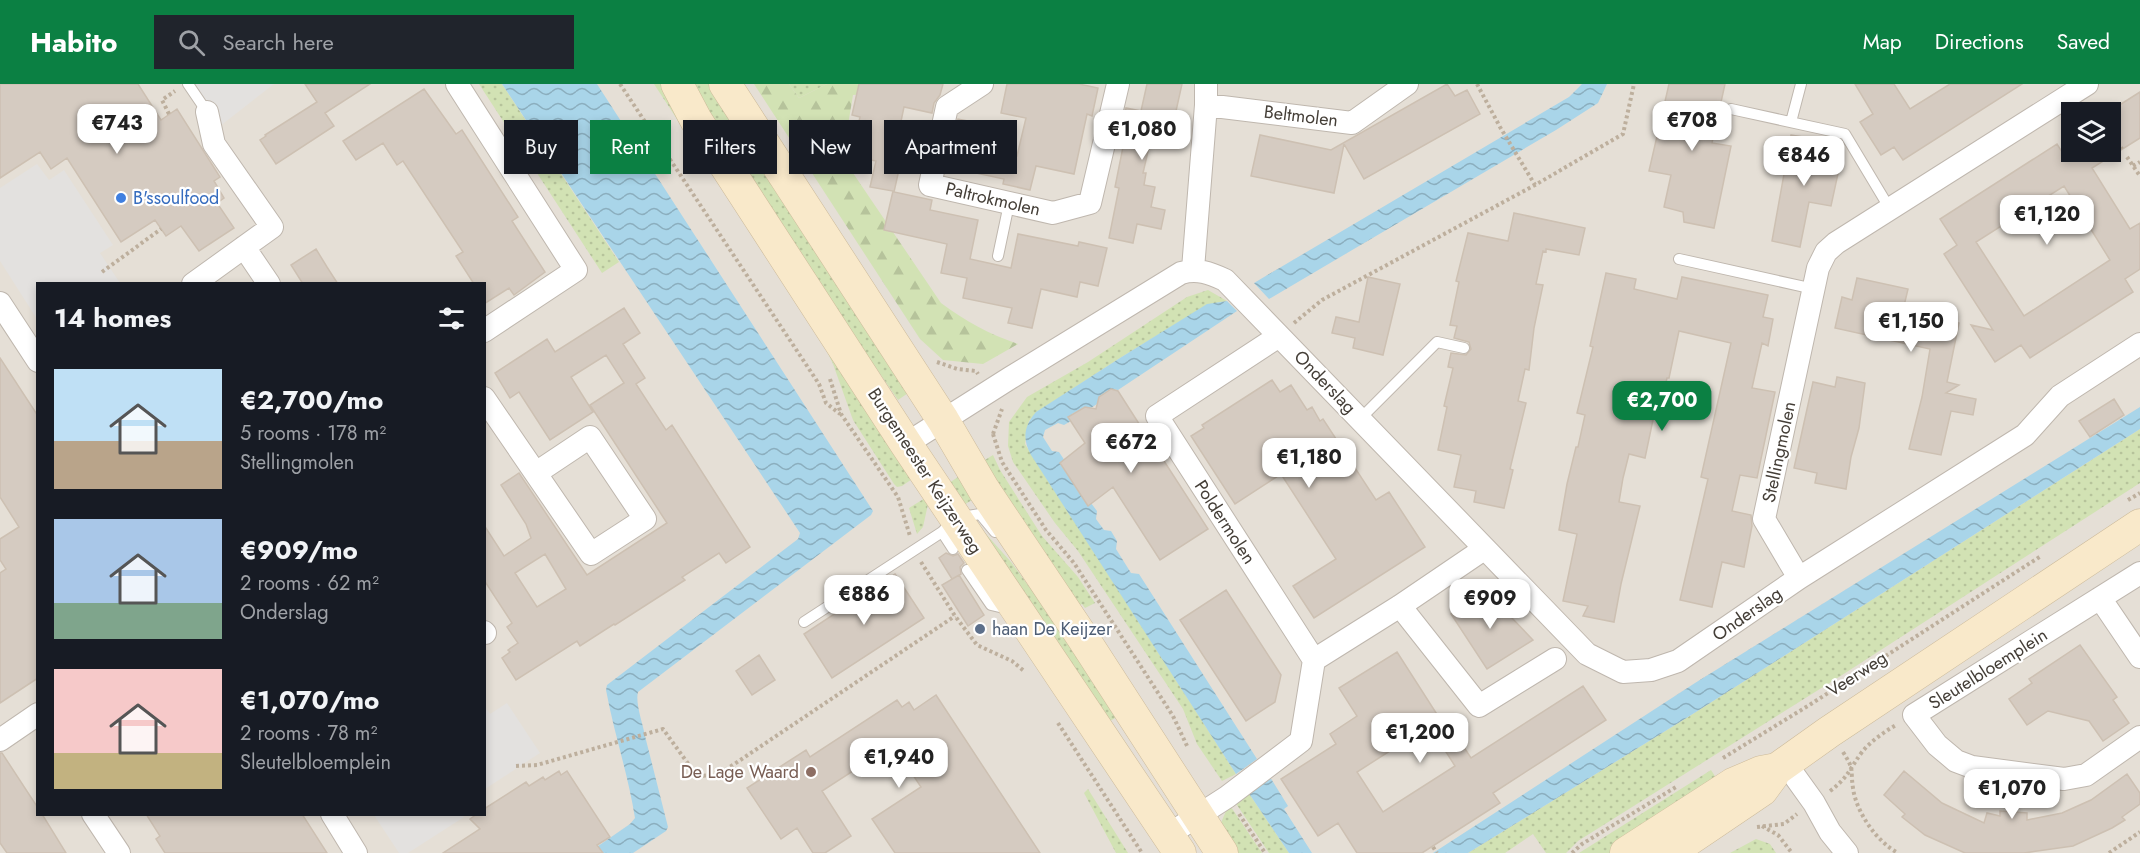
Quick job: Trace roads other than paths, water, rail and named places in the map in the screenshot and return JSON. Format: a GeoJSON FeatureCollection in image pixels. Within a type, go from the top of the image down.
{"type":"FeatureCollection","features":[{"type":"Feature","properties":{"kind":"main road","name":"Burgemeester Keijzerweg"},"geometry":{"type":"LineString","coordinates":[[677,84],[696,120],[906,444],[949,525],[1019,611],[1174,844]]}},
{"type":"Feature","properties":{"kind":"main road"},"geometry":{"type":"LineString","coordinates":[[725,84],[943,420],[1039,584],[1222,853]]}},
{"type":"Feature","properties":{"kind":"main road","name":"Veerweg"},"geometry":{"type":"LineString","coordinates":[[1669,853],[1762,790],[1782,766],[2130,515]]}},
{"type":"Feature","properties":{"kind":"main road","name":"Veerweg"},"geometry":{"type":"LineString","coordinates":[[1626,853],[1733,784],[1782,766]]}},
{"type":"Feature","properties":{"kind":"street"},"geometry":{"type":"LineString","coordinates":[[457,84],[576,270],[486,331]]}},
{"type":"Feature","properties":{"kind":"street","name":"Paltrokmolen"},"geometry":{"type":"LineString","coordinates":[[982,84],[947,107],[930,185],[1053,213],[1090,202],[1118,84]]}},
{"type":"Feature","properties":{"kind":"street","name":"Beltmolen"},"geometry":{"type":"LineString","coordinates":[[1206,94],[1352,123],[1386,90],[1407,84]]}},
{"type":"Feature","properties":{"kind":"street","name":"Stellingmolen"},"geometry":{"type":"LineString","coordinates":[[1799,578],[1764,519],[1818,268],[1826,252],[1836,243],[2087,84]]}},
{"type":"Feature","properties":{"kind":"street"},"geometry":{"type":"LineString","coordinates":[[906,444],[1181,273],[1193,269],[1206,94]]}},
{"type":"Feature","properties":{"kind":"street"},"geometry":{"type":"LineString","coordinates":[[196,282],[272,227],[214,144],[207,112]]}},
{"type":"Feature","properties":{"kind":"street"},"geometry":{"type":"LineString","coordinates":[[244,247],[268,282]]}},
{"type":"Feature","properties":{"kind":"street","name":"Onderslag"},"geometry":{"type":"LineString","coordinates":[[1193,269],[1225,280],[1587,654],[1623,672],[1651,670],[1678,661],[1799,578]]}},
{"type":"Feature","properties":{"kind":"street"},"geometry":{"type":"LineString","coordinates":[[0,303],[36,358]]}},
{"type":"Feature","properties":{"kind":"street","name":"Poldermolen"},"geometry":{"type":"LineString","coordinates":[[1279,336],[1157,416],[1314,660]]}},
{"type":"Feature","properties":{"kind":"street"},"geometry":{"type":"LineString","coordinates":[[1799,578],[2025,435],[2060,396],[2140,345]]}},
{"type":"Feature","properties":{"kind":"street"},"geometry":{"type":"LineString","coordinates":[[486,401],[591,554],[645,519],[590,437],[536,473]]}},
{"type":"Feature","properties":{"kind":"street"},"geometry":{"type":"LineString","coordinates":[[1174,844],[1197,815],[1278,760],[1301,741],[1314,660],[1400,606],[1484,549]]}},
{"type":"Feature","properties":{"kind":"street"},"geometry":{"type":"LineString","coordinates":[[2140,573],[2100,598],[2140,657]]}},
{"type":"Feature","properties":{"kind":"street","name":"Sleutelbloemplein"},"geometry":{"type":"LineString","coordinates":[[2100,598],[1914,715],[1937,745],[1956,761],[1972,767],[2064,779],[2086,774],[2140,737]]}},
{"type":"Feature","properties":{"kind":"street"},"geometry":{"type":"LineString","coordinates":[[1400,606],[1479,706],[1556,658]]}},
{"type":"Feature","properties":{"kind":"street"},"geometry":{"type":"LineString","coordinates":[[0,740],[34,723]]}},
{"type":"Feature","properties":{"kind":"street"},"geometry":{"type":"LineString","coordinates":[[1782,766],[1814,802],[1830,832],[1847,853]]}},
{"type":"Feature","properties":{"kind":"street"},"geometry":{"type":"LineString","coordinates":[[94,816],[119,853]]}},
{"type":"Feature","properties":{"kind":"street"},"geometry":{"type":"LineString","coordinates":[[333,816],[357,853]]}},
{"type":"Feature","properties":{"kind":"lane"},"geometry":{"type":"LineString","coordinates":[[1791,122],[1801,84]]}},
{"type":"Feature","properties":{"kind":"lane"},"geometry":{"type":"LineString","coordinates":[[183,87],[207,112]]}},
{"type":"Feature","properties":{"kind":"lane"},"geometry":{"type":"LineString","coordinates":[[1731,109],[1845,134],[1890,210]]}},
{"type":"Feature","properties":{"kind":"lane"},"geometry":{"type":"LineString","coordinates":[[998,256],[1009,204]]}},
{"type":"Feature","properties":{"kind":"lane"},"geometry":{"type":"LineString","coordinates":[[1679,259],[1814,289]]}},
{"type":"Feature","properties":{"kind":"lane"},"geometry":{"type":"LineString","coordinates":[[1360,419],[1437,342],[1464,348]]}},
{"type":"Feature","properties":{"kind":"lane"},"geometry":{"type":"LineString","coordinates":[[804,622],[949,525],[980,514],[1000,538]]}},
{"type":"Feature","properties":{"kind":"lane"},"geometry":{"type":"LineString","coordinates":[[949,525],[953,549]]}},
{"type":"Feature","properties":{"kind":"lane"},"geometry":{"type":"LineString","coordinates":[[967,570],[991,605],[1019,611]]}},
{"type":"Feature","properties":{"kind":"water"},"geometry":{"type":"Polygon","coordinates":[[[502,84],[597,84],[620,120],[590,120],[590,174],[655,174],[873,511],[871,515],[638,692],[640,714],[668,827],[666,831],[633,853],[588,853],[630,824],[635,818],[609,706],[607,685],[798,539],[800,533],[562,174],[578,174],[578,120],[526,120],[502,84]]]}},
{"type":"Feature","properties":{"kind":"water"},"geometry":{"type":"Polygon","coordinates":[[[1582,84],[1607,84],[1598,103],[1556,130],[1269,299],[1254,283],[1569,97],[1582,84]]]}},
{"type":"Feature","properties":{"kind":"water"},"geometry":{"type":"Polygon","coordinates":[[[1227,301],[1237,311],[1118,390],[1111,389],[1100,396],[1097,404],[1091,408],[1084,407],[1072,414],[1071,421],[1064,425],[1058,423],[1045,430],[1043,437],[1052,451],[1059,452],[1065,461],[1060,463],[1088,506],[1091,503],[1097,511],[1096,519],[1104,530],[1111,531],[1117,541],[1116,549],[1131,573],[1139,574],[1257,759],[1236,774],[1031,455],[1025,438],[1029,422],[1036,412],[1207,304],[1227,301]]]}},
{"type":"Feature","properties":{"kind":"water"},"geometry":{"type":"Polygon","coordinates":[[[2140,407],[2140,429],[1688,717],[1468,853],[1433,853],[1695,683],[2140,407]]]}},
{"type":"Feature","properties":{"kind":"water"},"geometry":{"type":"Polygon","coordinates":[[[1270,777],[1288,806],[1284,809],[1312,853],[1289,853],[1248,792],[1270,777]]]}},
{"type":"Feature","properties":{"kind":"place","name":"B'ssoulfood"},"geometry":{"type":"Point","coordinates":[121,198]}},
{"type":"Feature","properties":{"kind":"place","name":"haan De Keijzer"},"geometry":{"type":"Point","coordinates":[980,629]}},
{"type":"Feature","properties":{"kind":"place","name":"De Lage Waard"},"geometry":{"type":"Point","coordinates":[811,772]}}]}
